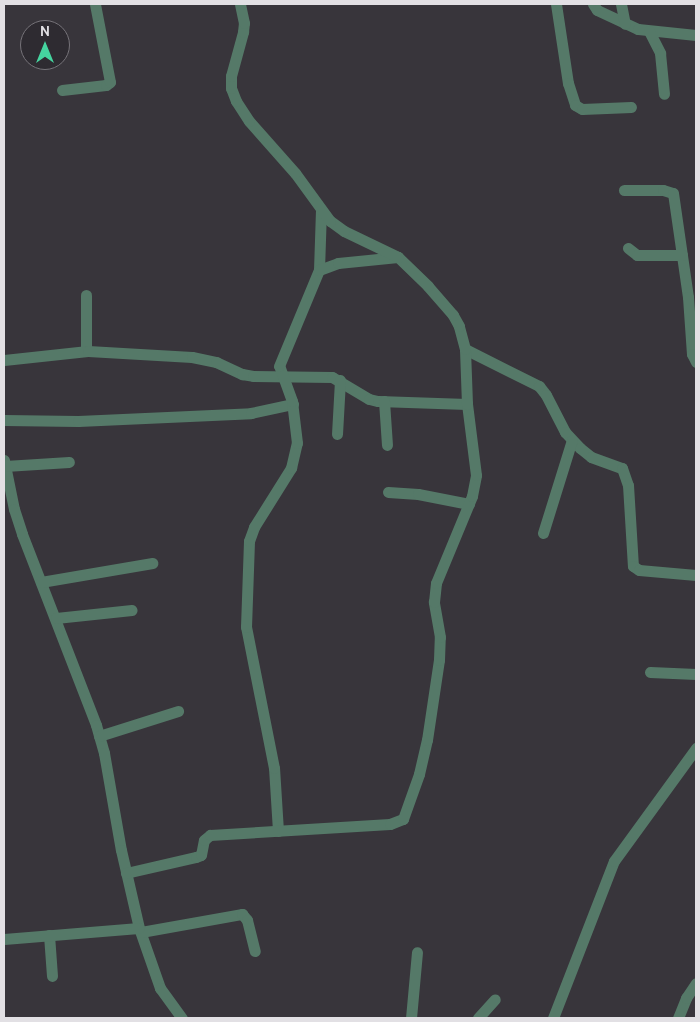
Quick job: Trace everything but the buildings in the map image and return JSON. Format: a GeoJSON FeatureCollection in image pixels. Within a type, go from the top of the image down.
{"type":"FeatureCollection","features":[{"type":"Feature","properties":{"kind":"street"},"geometry":{"type":"LineString","coordinates":[[62,90],[106,85],[110,82],[95,4]]}},
{"type":"Feature","properties":{"kind":"street"},"geometry":{"type":"LineString","coordinates":[[126,873],[196,857],[201,854],[204,840],[210,835],[390,824],[403,818],[419,774],[427,740],[440,654],[440,637],[434,602],[436,583],[468,504],[474,484],[476,465],[466,404],[465,349],[459,326],[453,315],[398,257],[344,231],[321,211],[295,173],[249,121],[232,93],[231,76],[244,23],[240,4]]}},
{"type":"Feature","properties":{"kind":"street"},"geometry":{"type":"LineString","coordinates":[[556,4],[568,83],[575,105],[582,109],[631,107]]}},
{"type":"Feature","properties":{"kind":"street"},"geometry":{"type":"LineString","coordinates":[[592,4],[597,10],[625,24],[649,31],[696,35]]}},
{"type":"Feature","properties":{"kind":"street"},"geometry":{"type":"LineString","coordinates":[[621,4],[625,24]]}},
{"type":"Feature","properties":{"kind":"street"},"geometry":{"type":"LineString","coordinates":[[649,31],[660,53],[664,94]]}},
{"type":"Feature","properties":{"kind":"street"},"geometry":{"type":"LineString","coordinates":[[624,190],[663,190],[673,193],[682,255],[692,354],[696,362]]}},
{"type":"Feature","properties":{"kind":"street"},"geometry":{"type":"LineString","coordinates":[[278,831],[273,762],[248,644],[246,626],[248,554],[254,527],[283,482],[295,457],[297,443],[293,404],[282,375],[281,362],[319,270],[321,211]]}},
{"type":"Feature","properties":{"kind":"street"},"geometry":{"type":"LineString","coordinates":[[628,248],[637,256],[682,255]]}},
{"type":"Feature","properties":{"kind":"street"},"geometry":{"type":"LineString","coordinates":[[319,270],[338,263],[398,257]]}},
{"type":"Feature","properties":{"kind":"street"},"geometry":{"type":"LineString","coordinates":[[86,295],[86,351]]}},
{"type":"Feature","properties":{"kind":"street"},"geometry":{"type":"LineString","coordinates":[[465,349],[539,386],[572,440],[591,457],[622,468],[626,474],[633,566],[639,570],[696,575]]}},
{"type":"Feature","properties":{"kind":"street"},"geometry":{"type":"LineString","coordinates":[[4,360],[86,351],[204,358],[242,374],[323,375],[340,380],[369,399],[466,404]]}},
{"type":"Feature","properties":{"kind":"street"},"geometry":{"type":"LineString","coordinates":[[337,434],[340,380]]}},
{"type":"Feature","properties":{"kind":"street"},"geometry":{"type":"LineString","coordinates":[[384,401],[387,445]]}},
{"type":"Feature","properties":{"kind":"street"},"geometry":{"type":"LineString","coordinates":[[4,420],[78,421],[251,413],[293,404]]}},
{"type":"Feature","properties":{"kind":"street"},"geometry":{"type":"LineString","coordinates":[[543,533],[572,440]]}},
{"type":"Feature","properties":{"kind":"street"},"geometry":{"type":"LineString","coordinates":[[68,462],[4,463],[7,492],[89,702],[99,736],[126,873],[140,930],[160,988],[173,1009],[182,1018]]}},
{"type":"Feature","properties":{"kind":"street"},"geometry":{"type":"LineString","coordinates":[[388,492],[418,494],[468,504]]}},
{"type":"Feature","properties":{"kind":"street"},"geometry":{"type":"LineString","coordinates":[[41,582],[152,563]]}},
{"type":"Feature","properties":{"kind":"street"},"geometry":{"type":"LineString","coordinates":[[56,618],[132,610]]}},
{"type":"Feature","properties":{"kind":"street"},"geometry":{"type":"LineString","coordinates":[[650,672],[696,674]]}},
{"type":"Feature","properties":{"kind":"street"},"geometry":{"type":"LineString","coordinates":[[99,736],[178,711]]}},
{"type":"Feature","properties":{"kind":"street"},"geometry":{"type":"LineString","coordinates":[[553,1018],[614,861],[696,748]]}},
{"type":"Feature","properties":{"kind":"street"},"geometry":{"type":"LineString","coordinates":[[4,939],[140,930],[242,914],[247,920],[255,951]]}},
{"type":"Feature","properties":{"kind":"street"},"geometry":{"type":"LineString","coordinates":[[50,935],[52,976]]}},
{"type":"Feature","properties":{"kind":"street"},"geometry":{"type":"LineString","coordinates":[[411,1018],[417,952]]}},
{"type":"Feature","properties":{"kind":"street"},"geometry":{"type":"LineString","coordinates":[[678,1018],[686,998],[696,983]]}},
{"type":"Feature","properties":{"kind":"street"},"geometry":{"type":"LineString","coordinates":[[478,1018],[496,999]]}}]}
